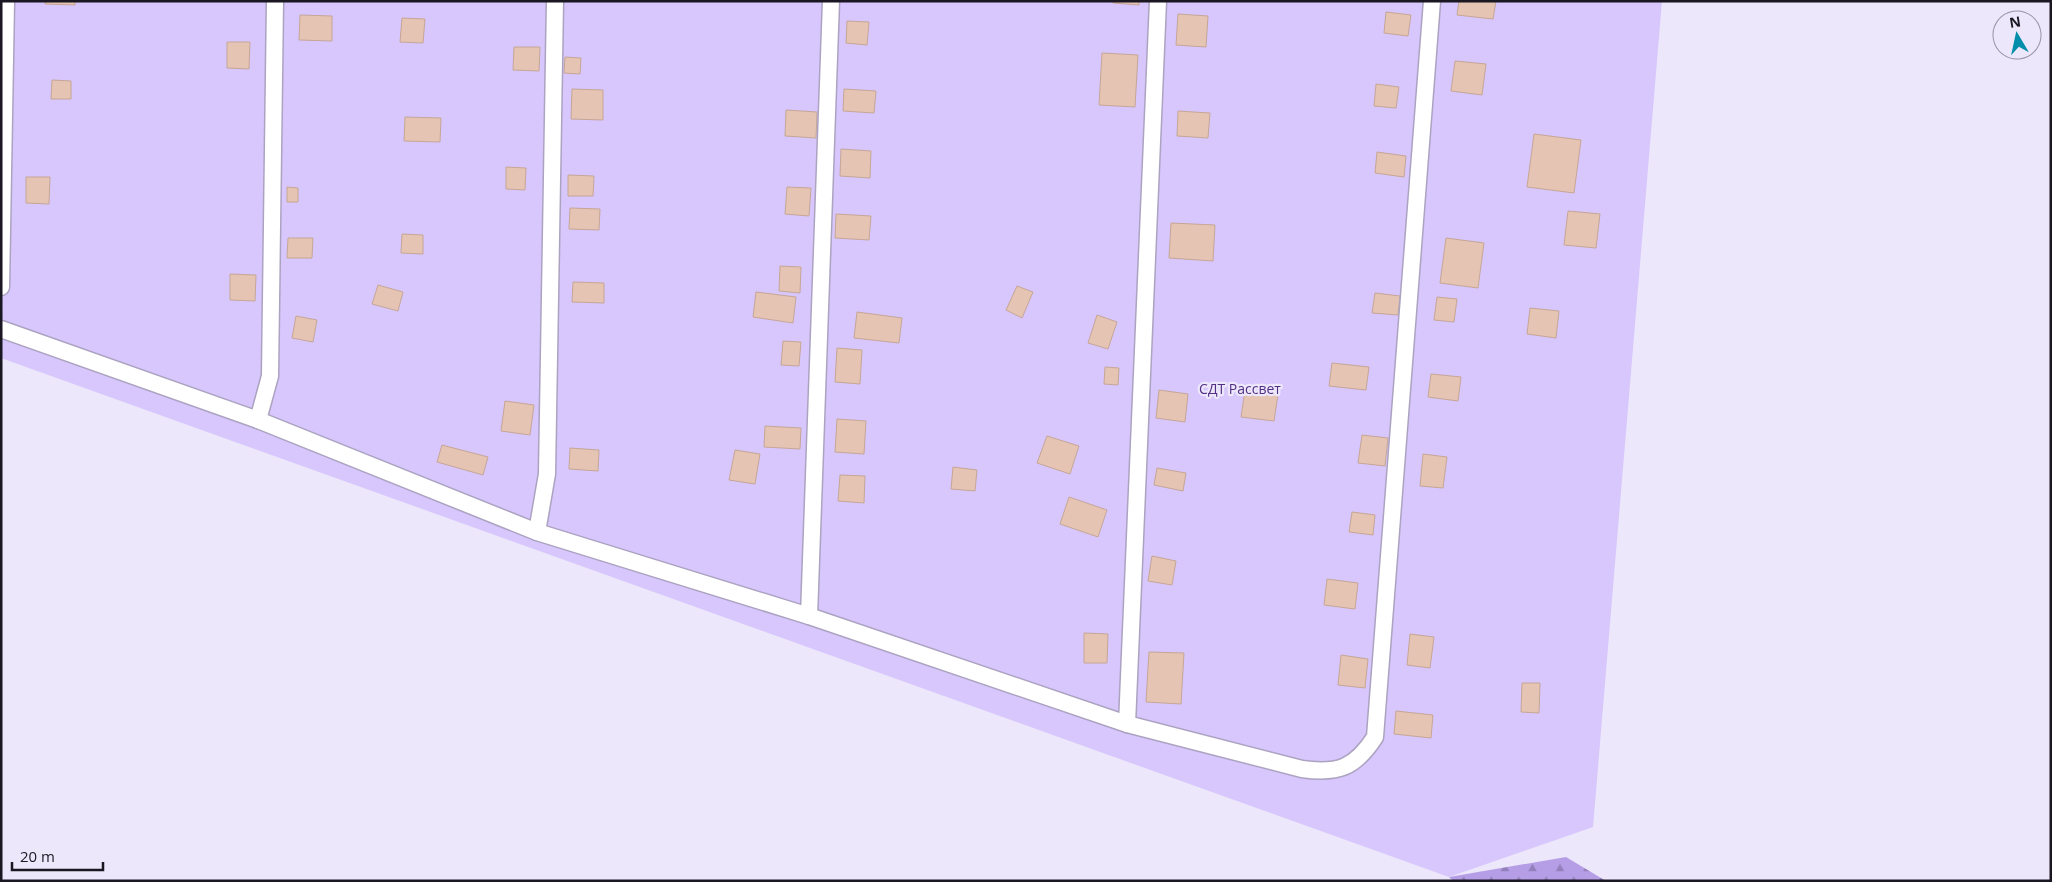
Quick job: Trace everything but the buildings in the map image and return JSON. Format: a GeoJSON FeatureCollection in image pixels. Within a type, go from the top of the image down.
{"type":"FeatureCollection","features":[{"type":"Feature","properties":{"kind":"lane"},"geometry":{"type":"LineString","coordinates":[[1,287],[6,1]]}},
{"type":"Feature","properties":{"kind":"lane"},"geometry":{"type":"LineString","coordinates":[[258,420],[270,376],[275,1]]}},
{"type":"Feature","properties":{"kind":"lane"},"geometry":{"type":"LineString","coordinates":[[537,532],[547,474],[555,1]]}},
{"type":"Feature","properties":{"kind":"lane"},"geometry":{"type":"LineString","coordinates":[[809,616],[831,1]]}},
{"type":"Feature","properties":{"kind":"lane"},"geometry":{"type":"LineString","coordinates":[[1126,724],[1158,1]]}},
{"type":"Feature","properties":{"kind":"lane"},"geometry":{"type":"LineString","coordinates":[[1,329],[258,420],[537,532],[809,616],[1126,724],[1302,769],[1324,772],[1348,766],[1364,753],[1375,737],[1432,1]]}},
{"type":"Feature","properties":{"kind":"green space","name":"СДТ Рассвет"},"geometry":{"type":"Polygon","coordinates":[[[1,1],[1662,1],[1593,827],[1449,877],[1,358],[1,1]]]}},
{"type":"Feature","properties":{"kind":"green space"},"geometry":{"type":"Polygon","coordinates":[[[1566,857],[1606,881],[1453,881],[1449,877],[1566,857]]]}}]}
